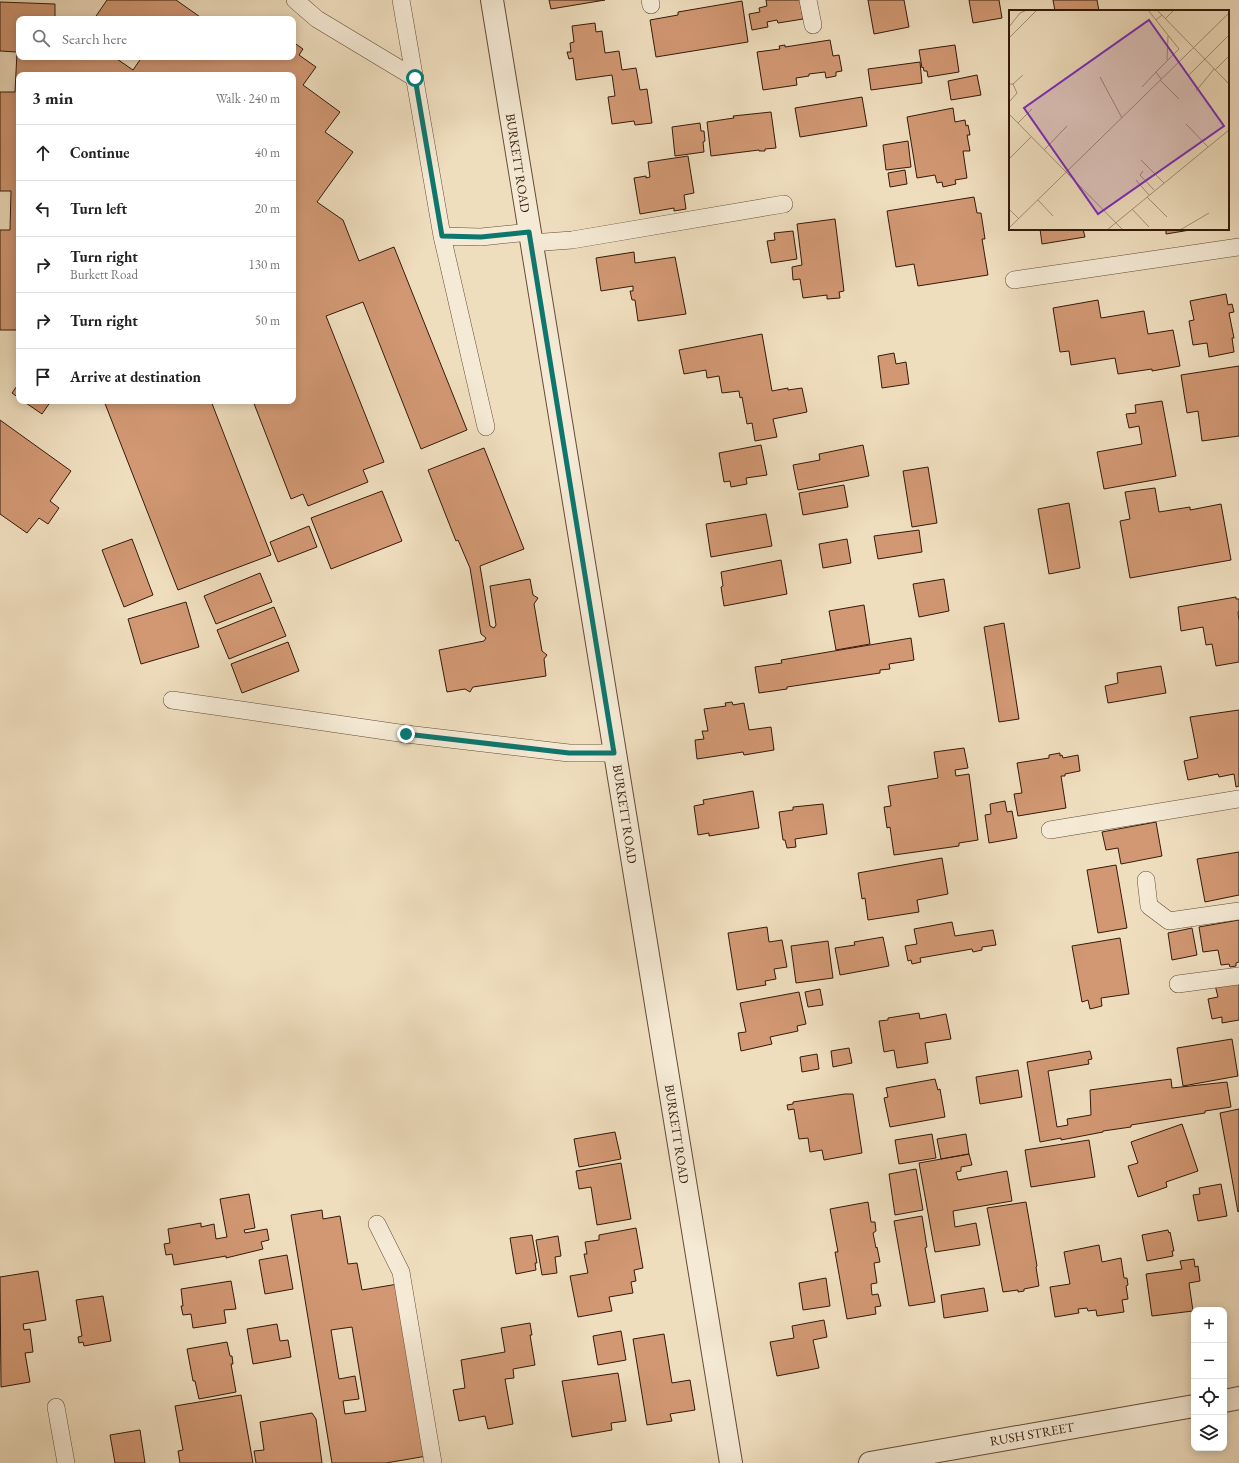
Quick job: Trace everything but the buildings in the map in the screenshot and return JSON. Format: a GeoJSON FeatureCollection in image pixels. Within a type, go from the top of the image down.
{"type":"FeatureCollection","features":[{"type":"Feature","properties":{"kind":"street","name":"BURKETT ROAD"},"geometry":{"type":"LineString","coordinates":[[492,0],[731,1463]]}},
{"type":"Feature","properties":{"kind":"street"},"geometry":{"type":"LineString","coordinates":[[1227,1400],[1239,1398]]}},
{"type":"Feature","properties":{"kind":"street","name":"RUSH STREET"},"geometry":{"type":"LineString","coordinates":[[870,1463],[1191,1407]]}},
{"type":"Feature","properties":{"kind":"lane"},"geometry":{"type":"LineString","coordinates":[[295,0],[317,19],[415,78]]}},
{"type":"Feature","properties":{"kind":"lane"},"geometry":{"type":"LineString","coordinates":[[401,0],[442,236],[486,427]]}},
{"type":"Feature","properties":{"kind":"lane"},"geometry":{"type":"LineString","coordinates":[[808,0],[812,25]]}},
{"type":"Feature","properties":{"kind":"lane"},"geometry":{"type":"LineString","coordinates":[[442,236],[572,240],[784,204]]}},
{"type":"Feature","properties":{"kind":"lane"},"geometry":{"type":"LineString","coordinates":[[1014,280],[1239,247]]}},
{"type":"Feature","properties":{"kind":"lane"},"geometry":{"type":"LineString","coordinates":[[172,700],[406,734],[569,753],[614,753]]}},
{"type":"Feature","properties":{"kind":"lane"},"geometry":{"type":"LineString","coordinates":[[1050,830],[1239,799]]}},
{"type":"Feature","properties":{"kind":"lane"},"geometry":{"type":"LineString","coordinates":[[1146,880],[1149,906],[1169,921],[1239,911]]}},
{"type":"Feature","properties":{"kind":"lane"},"geometry":{"type":"LineString","coordinates":[[1178,984],[1239,976]]}},
{"type":"Feature","properties":{"kind":"lane"},"geometry":{"type":"LineString","coordinates":[[377,1224],[401,1272],[433,1463]]}},
{"type":"Feature","properties":{"kind":"lane"},"geometry":{"type":"LineString","coordinates":[[56,1407],[66,1463]]}},
{"type":"Feature","properties":{"kind":"route"},"geometry":{"type":"LineString","coordinates":[[406,734],[569,753],[614,753],[529,232],[481,237],[442,236],[415,78]]}}]}
